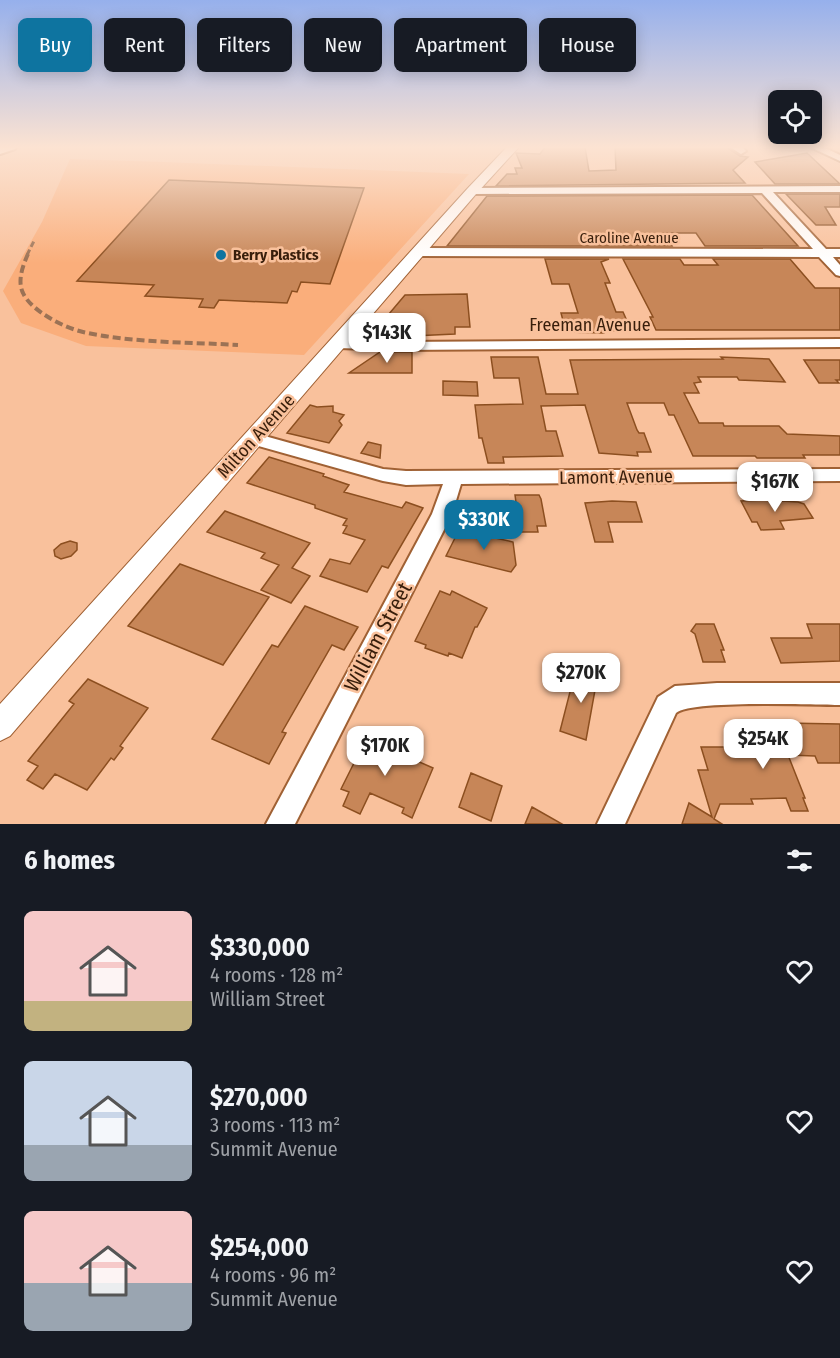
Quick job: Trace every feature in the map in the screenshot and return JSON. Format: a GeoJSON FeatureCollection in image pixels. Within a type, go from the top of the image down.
{"type":"FeatureCollection","features":[{"type":"Feature","properties":{"kind":"main road","name":"Milton Avenue"},"geometry":{"type":"LineString","coordinates":[[0,726],[477,185]]}},
{"type":"Feature","properties":{"kind":"street"},"geometry":{"type":"LineString","coordinates":[[764,189],[840,272]]}},
{"type":"Feature","properties":{"kind":"street"},"geometry":{"type":"LineString","coordinates":[[472,191],[840,189]]}},
{"type":"Feature","properties":{"kind":"street","name":"Caroline Avenue"},"geometry":{"type":"LineString","coordinates":[[419,252],[840,253]]}},
{"type":"Feature","properties":{"kind":"street","name":"Freeman Avenue"},"geometry":{"type":"LineString","coordinates":[[339,344],[396,346],[840,343]]}},
{"type":"Feature","properties":{"kind":"street","name":"Lamont Avenue"},"geometry":{"type":"LineString","coordinates":[[254,439],[383,475],[406,478],[840,475]]}},
{"type":"Feature","properties":{"kind":"street","name":"William Street"},"geometry":{"type":"LineString","coordinates":[[280,824],[442,514],[454,479]]}},
{"type":"Feature","properties":{"kind":"street"},"geometry":{"type":"LineString","coordinates":[[616,813],[667,705],[675,698],[717,694],[840,694]]}},
{"type":"Feature","properties":{"kind":"shaded area"},"geometry":{"type":"Polygon","coordinates":[[[58,185],[459,185],[304,355],[86,346],[21,323],[3,291],[42,222],[58,185]]]}},
{"type":"Feature","properties":{"kind":"building","name":"Berry Plastics"},"geometry":{"type":"Polygon","coordinates":[[[164,185],[364,188],[330,284],[301,282],[297,292],[292,291],[287,303],[219,300],[214,308],[199,307],[203,299],[145,296],[154,285],[77,281],[164,185]]]}},
{"type":"Feature","properties":{"kind":"building"},"geometry":{"type":"Polygon","coordinates":[[[786,194],[840,194],[840,207],[825,207],[836,225],[816,225],[786,194]]]}},
{"type":"Feature","properties":{"kind":"building"},"geometry":{"type":"Polygon","coordinates":[[[752,195],[798,246],[705,246],[696,233],[664,233],[672,246],[447,246],[487,196],[752,195]]]}},
{"type":"Feature","properties":{"kind":"building"},"geometry":{"type":"Polygon","coordinates":[[[545,259],[609,259],[601,262],[610,283],[605,283],[616,312],[623,312],[631,330],[604,331],[604,333],[566,332],[561,313],[578,313],[569,284],[552,284],[545,259]]]}},
{"type":"Feature","properties":{"kind":"building"},"geometry":{"type":"Polygon","coordinates":[[[623,259],[680,259],[684,265],[718,265],[713,259],[790,259],[815,288],[840,288],[840,330],[656,330],[650,317],[653,317],[623,259]]]}},
{"type":"Feature","properties":{"kind":"building"},"geometry":{"type":"Polygon","coordinates":[[[467,294],[470,327],[455,327],[455,334],[412,336],[412,340],[376,339],[372,334],[405,295],[467,294]]]}},
{"type":"Feature","properties":{"kind":"building"},"geometry":{"type":"Polygon","coordinates":[[[380,352],[412,352],[412,373],[349,373],[380,352]]]}},
{"type":"Feature","properties":{"kind":"building"},"geometry":{"type":"Polygon","coordinates":[[[491,357],[538,357],[546,394],[578,394],[570,360],[723,359],[721,357],[769,359],[785,382],[739,380],[737,377],[698,377],[701,382],[694,383],[699,393],[684,393],[699,423],[723,423],[724,426],[779,426],[787,434],[840,436],[840,455],[803,455],[805,458],[693,456],[674,415],[669,415],[664,403],[627,403],[637,430],[639,433],[644,433],[651,452],[637,452],[638,456],[599,453],[585,405],[541,406],[546,431],[556,431],[563,456],[503,457],[504,463],[488,463],[482,438],[479,438],[475,405],[523,404],[519,378],[494,378],[491,357]]]}},
{"type":"Feature","properties":{"kind":"building"},"geometry":{"type":"Polygon","coordinates":[[[804,360],[840,360],[840,380],[836,380],[839,383],[819,383],[804,360]]]}},
{"type":"Feature","properties":{"kind":"building"},"geometry":{"type":"Polygon","coordinates":[[[443,381],[477,382],[478,396],[443,395],[443,381]]]}},
{"type":"Feature","properties":{"kind":"building"},"geometry":{"type":"Polygon","coordinates":[[[310,405],[333,406],[333,412],[344,415],[339,421],[342,425],[329,443],[287,433],[310,405]]]}},
{"type":"Feature","properties":{"kind":"building"},"geometry":{"type":"Polygon","coordinates":[[[368,442],[381,445],[380,458],[361,453],[368,442]]]}},
{"type":"Feature","properties":{"kind":"building"},"geometry":{"type":"Polygon","coordinates":[[[269,457],[324,474],[323,476],[349,485],[344,492],[402,508],[406,502],[423,508],[388,568],[382,566],[367,592],[320,576],[330,559],[350,564],[365,540],[343,533],[347,526],[343,525],[347,519],[315,508],[315,505],[247,483],[269,457]]]}},
{"type":"Feature","properties":{"kind":"building"},"geometry":{"type":"Polygon","coordinates":[[[515,495],[539,495],[546,526],[537,526],[538,532],[520,532],[515,495]]]}},
{"type":"Feature","properties":{"kind":"building"},"geometry":{"type":"Polygon","coordinates":[[[764,500],[804,504],[813,518],[780,521],[784,529],[761,530],[757,522],[752,522],[741,501],[764,500]]]}},
{"type":"Feature","properties":{"kind":"building"},"geometry":{"type":"Polygon","coordinates":[[[636,502],[642,522],[608,522],[613,542],[595,542],[585,503],[636,502]]]}},
{"type":"Feature","properties":{"kind":"building"},"geometry":{"type":"Polygon","coordinates":[[[225,511],[310,543],[292,568],[310,576],[291,603],[261,590],[279,565],[261,558],[265,553],[207,532],[225,511]]]}},
{"type":"Feature","properties":{"kind":"building"},"geometry":{"type":"Polygon","coordinates":[[[459,530],[513,542],[516,565],[511,572],[446,556],[459,530]]]}},
{"type":"Feature","properties":{"kind":"building"},"geometry":{"type":"Polygon","coordinates":[[[70,541],[77,543],[77,550],[71,556],[61,559],[55,556],[54,550],[70,541]]]}},
{"type":"Feature","properties":{"kind":"building"},"geometry":{"type":"Polygon","coordinates":[[[180,564],[269,597],[223,665],[128,626],[180,564]]]}},
{"type":"Feature","properties":{"kind":"building"},"geometry":{"type":"Polygon","coordinates":[[[440,591],[450,595],[452,591],[487,608],[475,627],[462,658],[425,648],[426,645],[415,641],[440,591]]]}},
{"type":"Feature","properties":{"kind":"building"},"geometry":{"type":"Polygon","coordinates":[[[305,606],[358,627],[344,650],[332,645],[282,732],[286,733],[269,764],[212,739],[272,645],[278,647],[305,606]]]}},
{"type":"Feature","properties":{"kind":"building"},"geometry":{"type":"Polygon","coordinates":[[[696,624],[714,624],[724,650],[721,650],[725,662],[703,662],[695,634],[691,631],[696,624]]]}},
{"type":"Feature","properties":{"kind":"building"},"geometry":{"type":"Polygon","coordinates":[[[807,624],[840,624],[840,661],[781,663],[771,638],[812,638],[807,624]]]}},
{"type":"Feature","properties":{"kind":"building"},"geometry":{"type":"Polygon","coordinates":[[[583,663],[599,668],[586,740],[560,731],[572,684],[579,685],[583,663]]]}},
{"type":"Feature","properties":{"kind":"building"},"geometry":{"type":"Polygon","coordinates":[[[88,679],[148,708],[120,746],[123,748],[114,760],[111,758],[87,790],[55,774],[43,789],[27,780],[38,766],[28,761],[74,704],[69,701],[88,679]]]}},
{"type":"Feature","properties":{"kind":"building"},"geometry":{"type":"Polygon","coordinates":[[[784,723],[840,724],[840,763],[818,763],[815,756],[788,755],[808,811],[791,811],[786,798],[751,799],[753,804],[720,804],[714,819],[722,824],[682,824],[689,803],[712,817],[698,770],[708,770],[701,747],[733,747],[734,750],[763,749],[759,741],[790,740],[784,723]]]}},
{"type":"Feature","properties":{"kind":"building"},"geometry":{"type":"Polygon","coordinates":[[[369,733],[393,743],[390,749],[433,768],[412,818],[402,813],[404,808],[370,793],[360,814],[343,806],[349,792],[341,789],[369,733]]]}},
{"type":"Feature","properties":{"kind":"building"},"geometry":{"type":"Polygon","coordinates":[[[471,773],[502,786],[491,821],[459,807],[471,773]]]}},
{"type":"Feature","properties":{"kind":"building"},"geometry":{"type":"Polygon","coordinates":[[[532,807],[562,824],[525,824],[532,807]]]}},
{"type":"Feature","properties":{"kind":"railway"},"geometry":{"type":"LineString","coordinates":[[27,255],[34,241]]}},
{"type":"Feature","properties":{"kind":"railway"},"geometry":{"type":"LineString","coordinates":[[28,254],[21,278],[23,293],[33,306],[49,318],[67,327],[102,336],[160,342],[238,345]]}},
{"type":"Feature","properties":{"kind":"place","name":"Berry Plastics"},"geometry":{"type":"Point","coordinates":[221,255]}}]}
